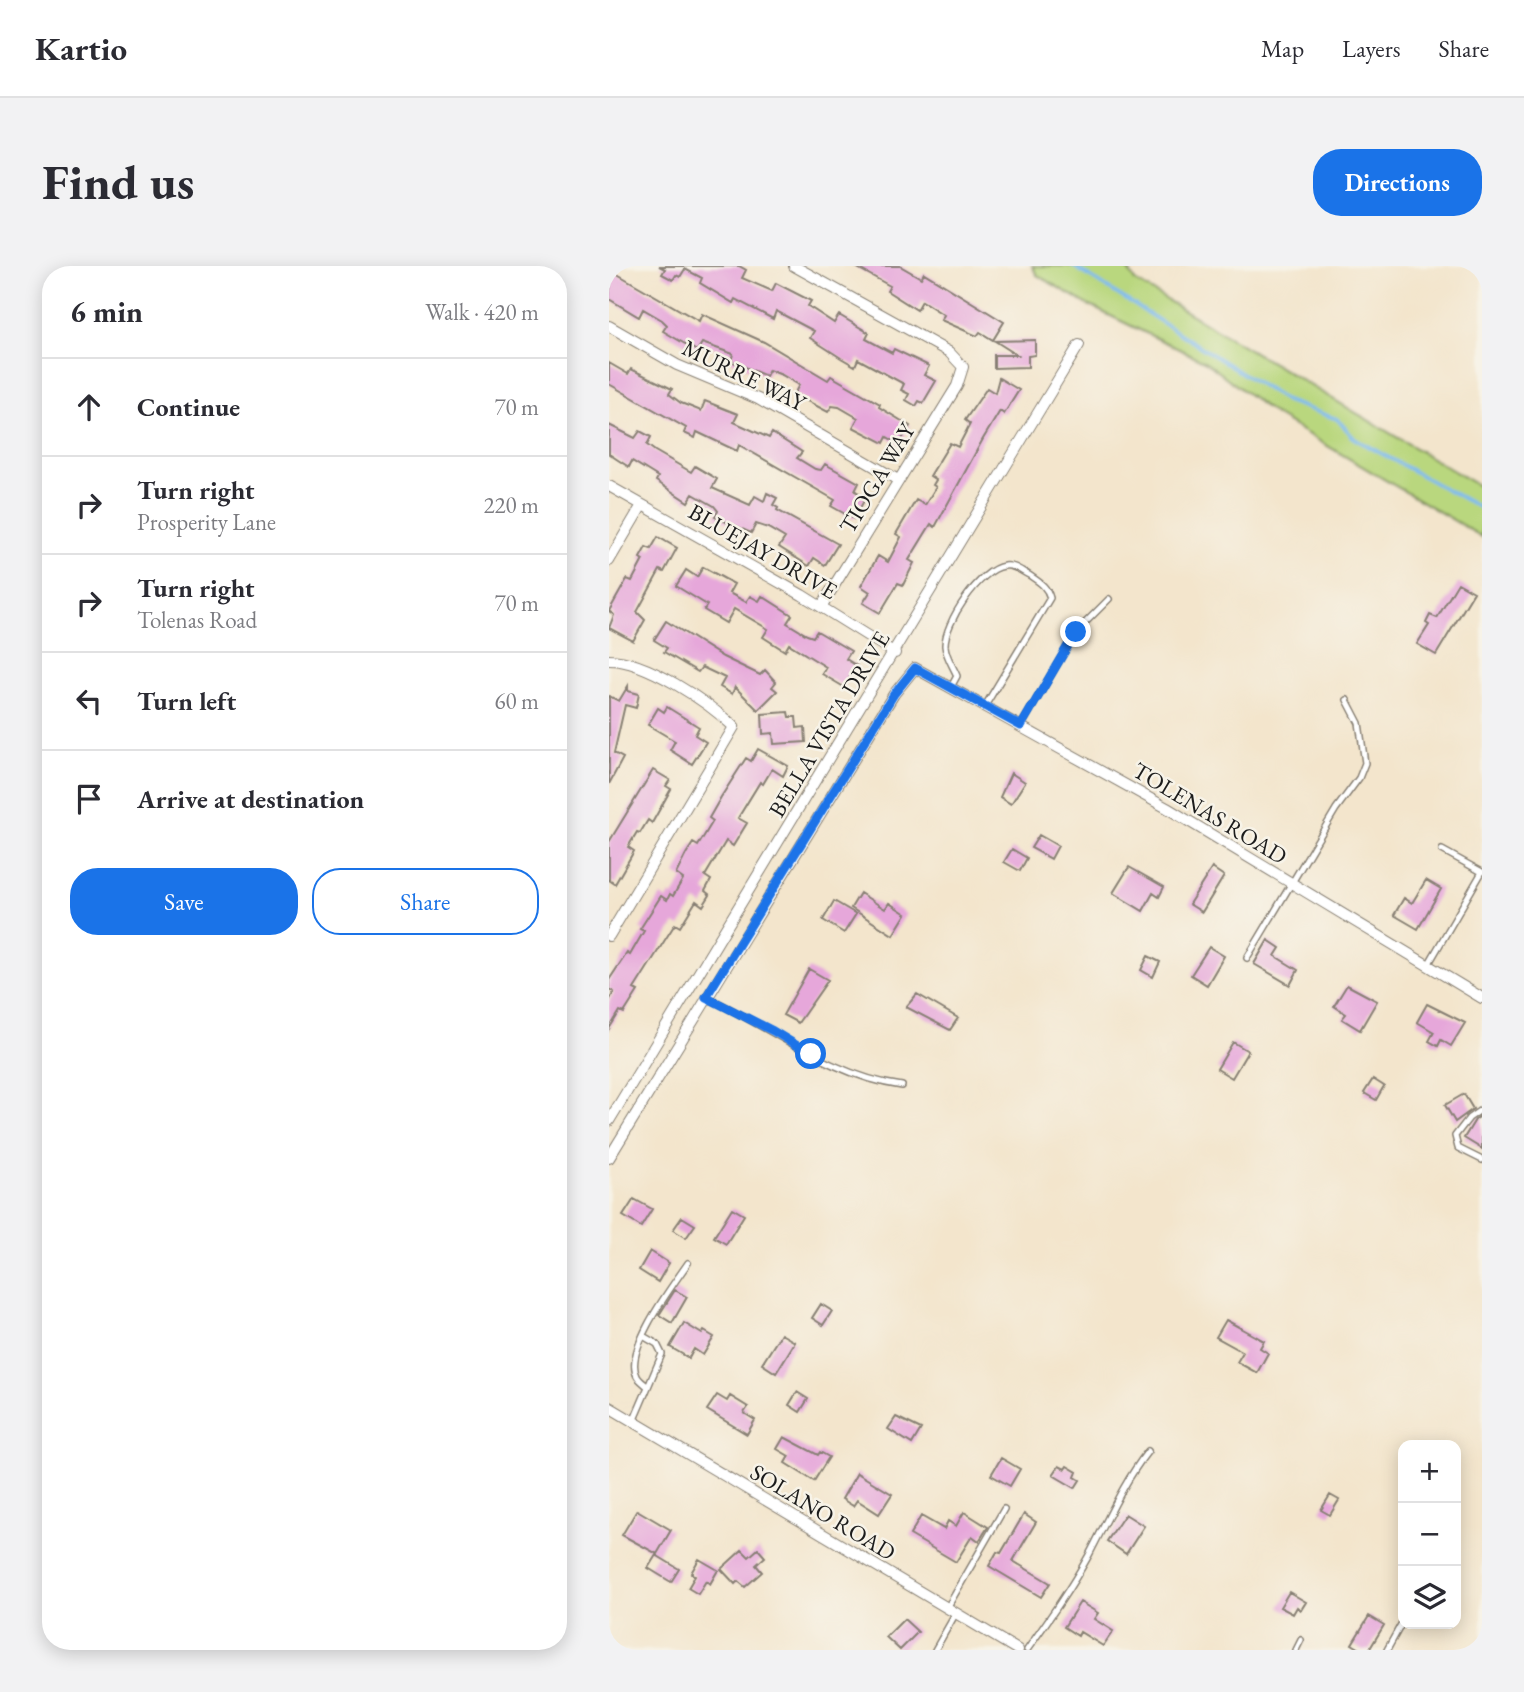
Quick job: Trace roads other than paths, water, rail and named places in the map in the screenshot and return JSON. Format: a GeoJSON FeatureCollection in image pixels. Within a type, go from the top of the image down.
{"type":"FeatureCollection","features":[{"type":"Feature","properties":{"kind":"street","name":"TIOGA WAY"},"geometry":{"type":"LineString","coordinates":[[794,266],[949,352],[963,367],[957,387],[821,607]]}},
{"type":"Feature","properties":{"kind":"street","name":"MURRE WAY"},"geometry":{"type":"LineString","coordinates":[[609,327],[677,365],[758,399],[898,480]]}},
{"type":"Feature","properties":{"kind":"street","name":"BELLA VISTA DRIVE"},"geometry":{"type":"LineString","coordinates":[[609,1121],[895,653],[1079,345]]}},
{"type":"Feature","properties":{"kind":"street","name":"BLUEJAY DRIVE"},"geometry":{"type":"LineString","coordinates":[[609,486],[821,607],[895,653]]}},
{"type":"Feature","properties":{"kind":"street"},"geometry":{"type":"LineString","coordinates":[[609,561],[642,505]]}},
{"type":"Feature","properties":{"kind":"street"},"geometry":{"type":"LineString","coordinates":[[609,660],[650,671],[719,713],[734,727],[609,936]]}},
{"type":"Feature","properties":{"kind":"street","name":"TOLENAS ROAD"},"geometry":{"type":"LineString","coordinates":[[706,997],[894,694],[915,668],[1167,808],[1482,998]]}},
{"type":"Feature","properties":{"kind":"street"},"geometry":{"type":"LineString","coordinates":[[609,1158],[706,997]]}},
{"type":"Feature","properties":{"kind":"street","name":"SOLANO ROAD"},"geometry":{"type":"LineString","coordinates":[[609,1407],[1018,1650]]}},
{"type":"Feature","properties":{"kind":"lane"},"geometry":{"type":"LineString","coordinates":[[951,687],[957,676],[945,646],[949,628],[977,581],[1005,565],[1019,569],[1044,586],[1050,598],[985,706]]}},
{"type":"Feature","properties":{"kind":"lane"},"geometry":{"type":"LineString","coordinates":[[1021,726],[1076,632],[1109,599]]}},
{"type":"Feature","properties":{"kind":"lane"},"geometry":{"type":"LineString","coordinates":[[1247,958],[1291,883],[1359,778],[1365,763],[1359,723],[1347,700]]}},
{"type":"Feature","properties":{"kind":"lane"},"geometry":{"type":"LineString","coordinates":[[1428,965],[1482,872],[1442,850]]}},
{"type":"Feature","properties":{"kind":"lane"},"geometry":{"type":"LineString","coordinates":[[706,997],[835,1066],[884,1083],[902,1086]]}},
{"type":"Feature","properties":{"kind":"lane"},"geometry":{"type":"LineString","coordinates":[[1482,1109],[1469,1118],[1455,1136],[1458,1148],[1482,1160]]}},
{"type":"Feature","properties":{"kind":"lane"},"geometry":{"type":"LineString","coordinates":[[648,1387],[636,1375],[634,1360],[643,1336],[688,1263]]}},
{"type":"Feature","properties":{"kind":"lane"},"geometry":{"type":"LineString","coordinates":[[633,1422],[662,1354],[657,1344],[643,1336]]}},
{"type":"Feature","properties":{"kind":"lane"},"geometry":{"type":"LineString","coordinates":[[1027,1650],[1068,1591],[1126,1479],[1148,1451]]}},
{"type":"Feature","properties":{"kind":"lane"},"geometry":{"type":"LineString","coordinates":[[935,1650],[951,1611],[1004,1509]]}},
{"type":"Feature","properties":{"kind":"lane"},"geometry":{"type":"LineString","coordinates":[[1387,1650],[1398,1629]]}},
{"type":"Feature","properties":{"kind":"lane"},"geometry":{"type":"LineString","coordinates":[[1296,1650],[1301,1640]]}},
{"type":"Feature","properties":{"kind":"waterway"},"geometry":{"type":"LineString","coordinates":[[1073,266],[1286,401],[1337,419],[1355,439],[1482,509]]}}]}
